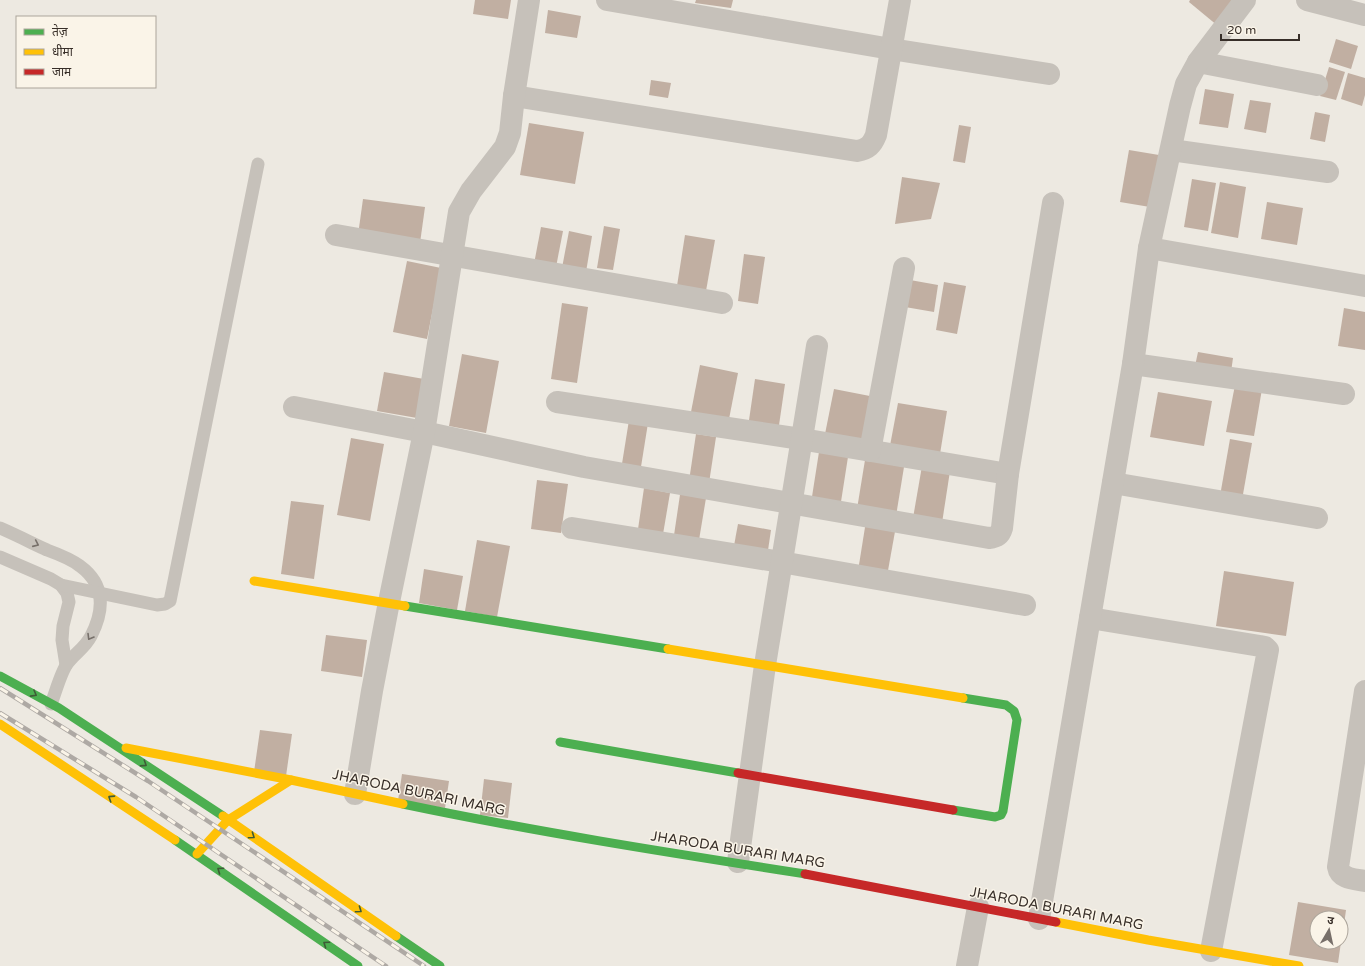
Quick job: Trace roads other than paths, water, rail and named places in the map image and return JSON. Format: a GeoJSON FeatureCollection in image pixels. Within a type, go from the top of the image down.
{"type":"FeatureCollection","features":[{"type":"Feature","properties":{"kind":"street"},"geometry":{"type":"LineString","coordinates":[[355,794],[389,602],[424,432],[459,212],[471,191],[505,147],[510,133],[514,96],[529,0]]}},
{"type":"Feature","properties":{"kind":"street"},"geometry":{"type":"LineString","coordinates":[[607,0],[891,50],[1049,74]]}},
{"type":"Feature","properties":{"kind":"street"},"geometry":{"type":"LineString","coordinates":[[514,96],[857,151],[865,149],[872,144],[876,135],[900,0]]}},
{"type":"Feature","properties":{"kind":"street"},"geometry":{"type":"LineString","coordinates":[[1039,919],[1132,364],[1149,248],[1186,84],[1198,62],[1245,0]]}},
{"type":"Feature","properties":{"kind":"street"},"geometry":{"type":"LineString","coordinates":[[1307,0],[1365,15]]}},
{"type":"Feature","properties":{"kind":"street"},"geometry":{"type":"LineString","coordinates":[[1198,62],[1317,85]]}},
{"type":"Feature","properties":{"kind":"street"},"geometry":{"type":"LineString","coordinates":[[1171,150],[1328,172]]}},
{"type":"Feature","properties":{"kind":"street"},"geometry":{"type":"LineString","coordinates":[[294,407],[424,432],[584,467],[791,502],[989,538],[995,537],[1000,533],[1002,528],[1008,474],[1053,203]]}},
{"type":"Feature","properties":{"kind":"street"},"geometry":{"type":"LineString","coordinates":[[336,235],[722,303]]}},
{"type":"Feature","properties":{"kind":"street"},"geometry":{"type":"LineString","coordinates":[[1149,248],[1365,286]]}},
{"type":"Feature","properties":{"kind":"street"},"geometry":{"type":"LineString","coordinates":[[870,451],[904,268]]}},
{"type":"Feature","properties":{"kind":"street"},"geometry":{"type":"LineString","coordinates":[[738,862],[765,665],[817,346]]}},
{"type":"Feature","properties":{"kind":"street"},"geometry":{"type":"LineString","coordinates":[[1132,364],[1344,394]]}},
{"type":"Feature","properties":{"kind":"street"},"geometry":{"type":"LineString","coordinates":[[557,402],[801,439],[1008,474]]}},
{"type":"Feature","properties":{"kind":"street"},"geometry":{"type":"LineString","coordinates":[[1112,483],[1317,518]]}},
{"type":"Feature","properties":{"kind":"street"},"geometry":{"type":"LineString","coordinates":[[572,528],[781,562],[1025,605]]}},
{"type":"Feature","properties":{"kind":"street"},"geometry":{"type":"LineString","coordinates":[[254,581],[389,602],[1006,705],[1012,708],[1016,713],[1017,720],[1003,812],[1001,815],[995,817],[560,742]]}},
{"type":"Feature","properties":{"kind":"street"},"geometry":{"type":"LineString","coordinates":[[1090,618],[1260,646],[1265,647],[1268,650],[1211,951]]}},
{"type":"Feature","properties":{"kind":"street"},"geometry":{"type":"LineString","coordinates":[[0,676],[51,704],[116,746],[228,820],[440,966]]}},
{"type":"Feature","properties":{"kind":"street"},"geometry":{"type":"LineString","coordinates":[[1365,691],[1338,867],[1342,876],[1365,881]]}},
{"type":"Feature","properties":{"kind":"street"},"geometry":{"type":"LineString","coordinates":[[0,724],[196,854],[358,966]]}},
{"type":"Feature","properties":{"kind":"street","name":"JHARODA BURARI MARG"},"geometry":{"type":"LineString","coordinates":[[116,746],[291,780],[464,817],[651,850],[738,862],[832,878],[1039,919],[1299,966]]}},
{"type":"Feature","properties":{"kind":"street"},"geometry":{"type":"LineString","coordinates":[[196,854],[228,820],[291,780]]}},
{"type":"Feature","properties":{"kind":"street"},"geometry":{"type":"LineString","coordinates":[[968,966],[978,907]]}},
{"type":"Feature","properties":{"kind":"lane"},"geometry":{"type":"LineString","coordinates":[[0,557],[51,579],[61,585],[157,605],[165,604],[170,601],[258,164]]}},
{"type":"Feature","properties":{"kind":"lane"},"geometry":{"type":"LineString","coordinates":[[0,528],[80,566],[92,578],[99,592],[101,600],[99,618],[90,638],[66,665],[51,704]]}},
{"type":"Feature","properties":{"kind":"lane"},"geometry":{"type":"LineString","coordinates":[[61,585],[67,593],[69,602],[63,626],[62,640],[66,665]]}},
{"type":"Feature","properties":{"kind":"railway"},"geometry":{"type":"LineString","coordinates":[[0,688],[148,781],[424,966]]}},
{"type":"Feature","properties":{"kind":"railway"},"geometry":{"type":"LineString","coordinates":[[0,713],[136,797],[386,966]]}}]}
